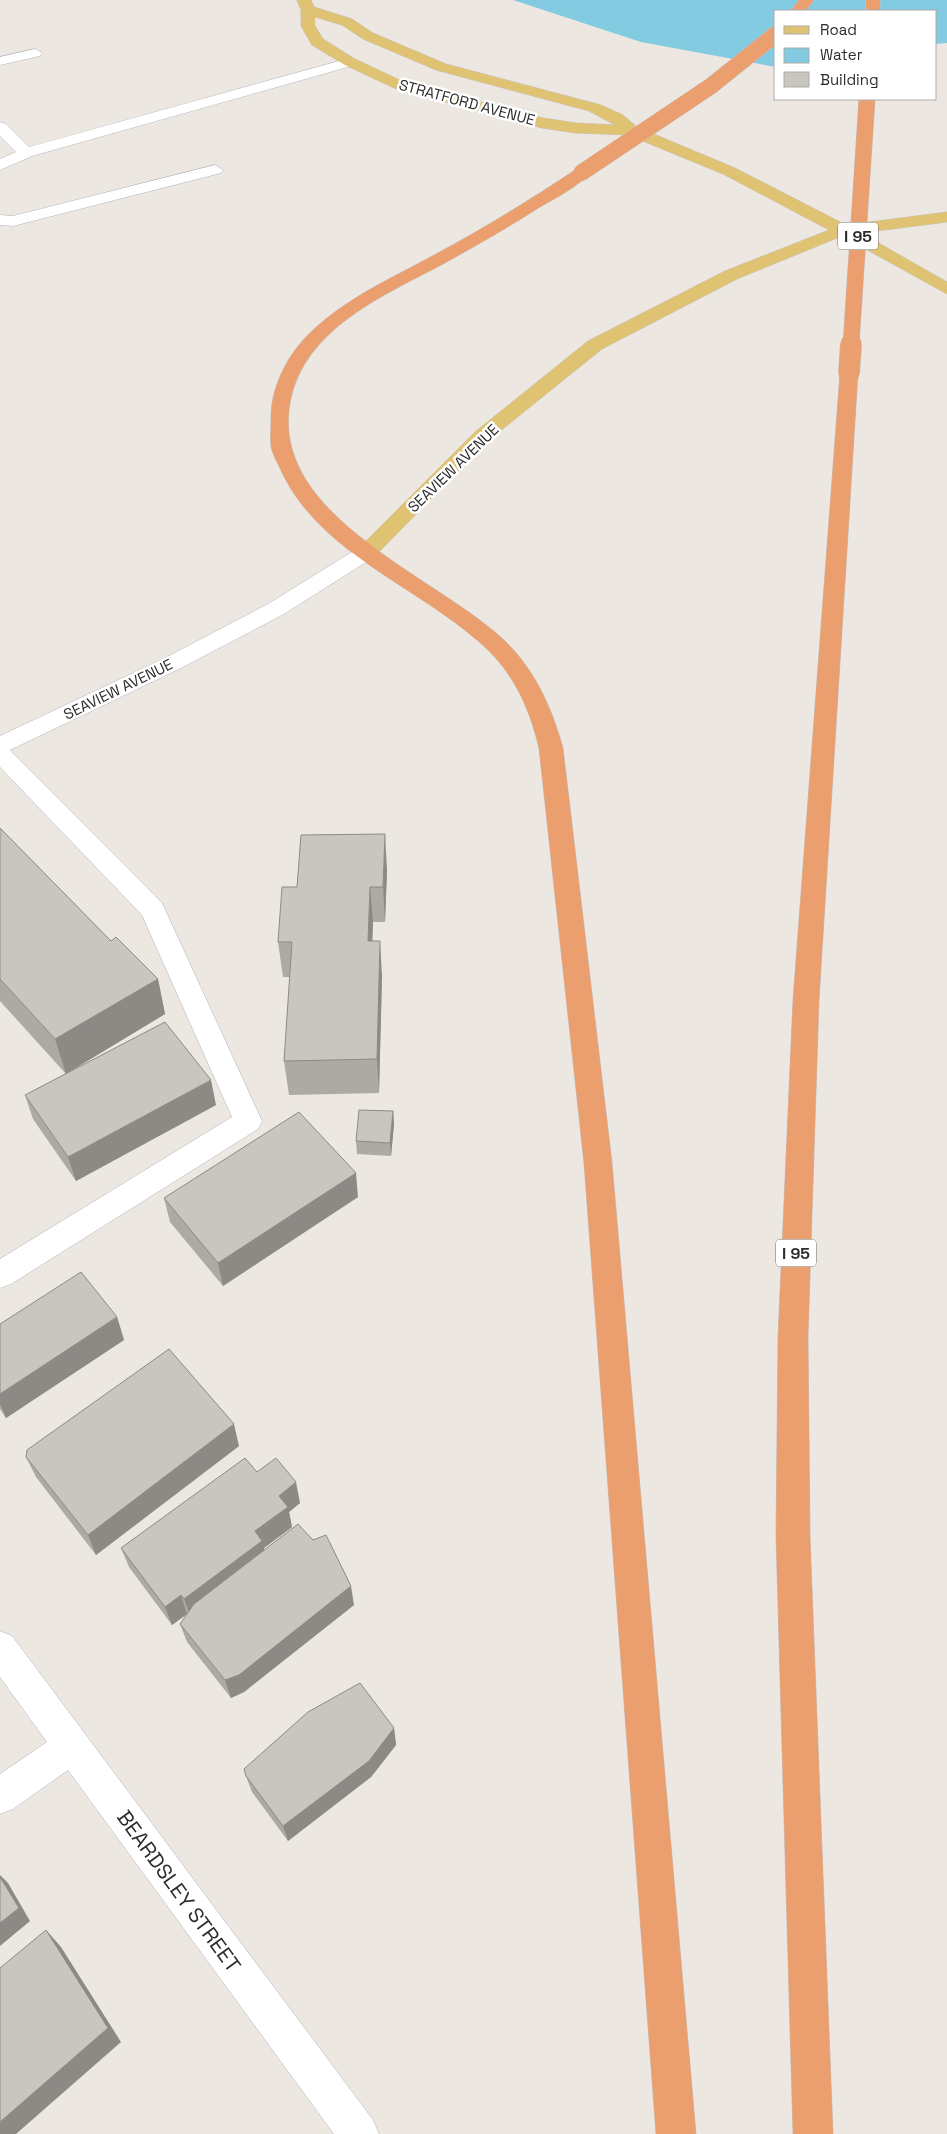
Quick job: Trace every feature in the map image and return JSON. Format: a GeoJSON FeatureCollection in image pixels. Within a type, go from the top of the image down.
{"type":"FeatureCollection","features":[{"type":"Feature","properties":{"kind":"highway"},"geometry":{"type":"LineString","coordinates":[[799,10],[807,0]]}},
{"type":"Feature","properties":{"kind":"highway"},"geometry":{"type":"LineString","coordinates":[[676,2134],[601,1200],[551,748],[542,714],[531,689],[508,658],[472,626],[345,535],[308,499],[296,483],[280,452],[278,416],[281,398],[294,366],[318,335],[351,310],[500,225],[581,173],[711,86],[774,36]]}},
{"type":"Feature","properties":{"kind":"highway","name":"I 95"},"geometry":{"type":"LineString","coordinates":[[813,2134],[793,1536],[793,1337],[806,1000],[867,100]]}},
{"type":"Feature","properties":{"kind":"main road","name":"STRATFORD AVENUE"},"geometry":{"type":"LineString","coordinates":[[630,130],[576,128],[542,123],[399,85],[350,62],[317,42],[308,26],[306,5],[347,22],[368,36],[441,67],[595,108],[617,118],[630,130],[729,171],[842,230],[947,289]]}},
{"type":"Feature","properties":{"kind":"main road","name":"SEAVIEW AVENUE"},"geometry":{"type":"LineString","coordinates":[[367,552],[482,436],[595,345],[731,275],[842,230],[947,217]]}},
{"type":"Feature","properties":{"kind":"main road"},"geometry":{"type":"LineString","coordinates":[[842,230],[947,271]]}},
{"type":"Feature","properties":{"kind":"street"},"geometry":{"type":"LineString","coordinates":[[0,61],[35,53]]}},
{"type":"Feature","properties":{"kind":"street"},"geometry":{"type":"LineString","coordinates":[[0,165],[26,153],[350,62]]}},
{"type":"Feature","properties":{"kind":"street"},"geometry":{"type":"LineString","coordinates":[[0,127],[26,153]]}},
{"type":"Feature","properties":{"kind":"street"},"geometry":{"type":"LineString","coordinates":[[0,220],[13,221],[215,170]]}},
{"type":"Feature","properties":{"kind":"street","name":"SEAVIEW AVENUE"},"geometry":{"type":"LineString","coordinates":[[0,745],[173,663],[259,618],[367,552]]}},
{"type":"Feature","properties":{"kind":"street"},"geometry":{"type":"LineString","coordinates":[[0,753],[153,910],[248,1120],[0,1275]]}},
{"type":"Feature","properties":{"kind":"street","name":"BEARDSLEY STREET"},"geometry":{"type":"LineString","coordinates":[[0,1648],[359,2134]]}},
{"type":"Feature","properties":{"kind":"street"},"geometry":{"type":"LineString","coordinates":[[0,1796],[72,1746]]}},
{"type":"Feature","properties":{"kind":"water"},"geometry":{"type":"Polygon","coordinates":[[[513,0],[947,0],[947,43],[937,44],[937,10],[774,10],[774,67],[641,42],[513,0]]]}},
{"type":"Feature","properties":{"kind":"building"},"geometry":{"type":"Polygon","coordinates":[[[0,828],[111,941],[116,937],[158,979],[55,1039],[0,979],[0,828]]]}},
{"type":"Feature","properties":{"kind":"building"},"geometry":{"type":"Polygon","coordinates":[[[385,834],[383,887],[370,887],[368,941],[380,941],[377,1059],[284,1061],[292,942],[278,942],[282,887],[297,887],[301,835],[385,834]]]}},
{"type":"Feature","properties":{"kind":"building"},"geometry":{"type":"Polygon","coordinates":[[[165,1022],[211,1080],[68,1157],[25,1095],[165,1022]]]}},
{"type":"Feature","properties":{"kind":"building"},"geometry":{"type":"Polygon","coordinates":[[[359,1110],[393,1111],[390,1143],[356,1141],[359,1110]]]}},
{"type":"Feature","properties":{"kind":"building"},"geometry":{"type":"Polygon","coordinates":[[[299,1112],[356,1173],[218,1263],[164,1198],[299,1112]]]}},
{"type":"Feature","properties":{"kind":"building"},"geometry":{"type":"Polygon","coordinates":[[[81,1272],[117,1317],[0,1394],[0,1324],[81,1272]]]}},
{"type":"Feature","properties":{"kind":"building"},"geometry":{"type":"Polygon","coordinates":[[[169,1349],[234,1424],[88,1535],[26,1457],[27,1450],[169,1349]]]}},
{"type":"Feature","properties":{"kind":"building"},"geometry":{"type":"Polygon","coordinates":[[[245,1458],[257,1472],[276,1458],[296,1482],[279,1496],[288,1507],[255,1531],[262,1541],[184,1599],[181,1595],[165,1607],[121,1548],[245,1458]]]}},
{"type":"Feature","properties":{"kind":"building"},"geometry":{"type":"Polygon","coordinates":[[[298,1524],[313,1540],[326,1535],[351,1586],[239,1675],[225,1680],[180,1624],[194,1604],[298,1524]]]}},
{"type":"Feature","properties":{"kind":"building"},"geometry":{"type":"Polygon","coordinates":[[[360,1683],[394,1728],[369,1761],[283,1826],[246,1776],[244,1769],[308,1712],[360,1683]]]}},
{"type":"Feature","properties":{"kind":"building"},"geometry":{"type":"Polygon","coordinates":[[[0,1877],[19,1908],[0,1923],[0,1877]]]}},
{"type":"Feature","properties":{"kind":"building"},"geometry":{"type":"Polygon","coordinates":[[[46,1930],[108,2028],[0,2122],[0,1968],[46,1930]]]}}]}
